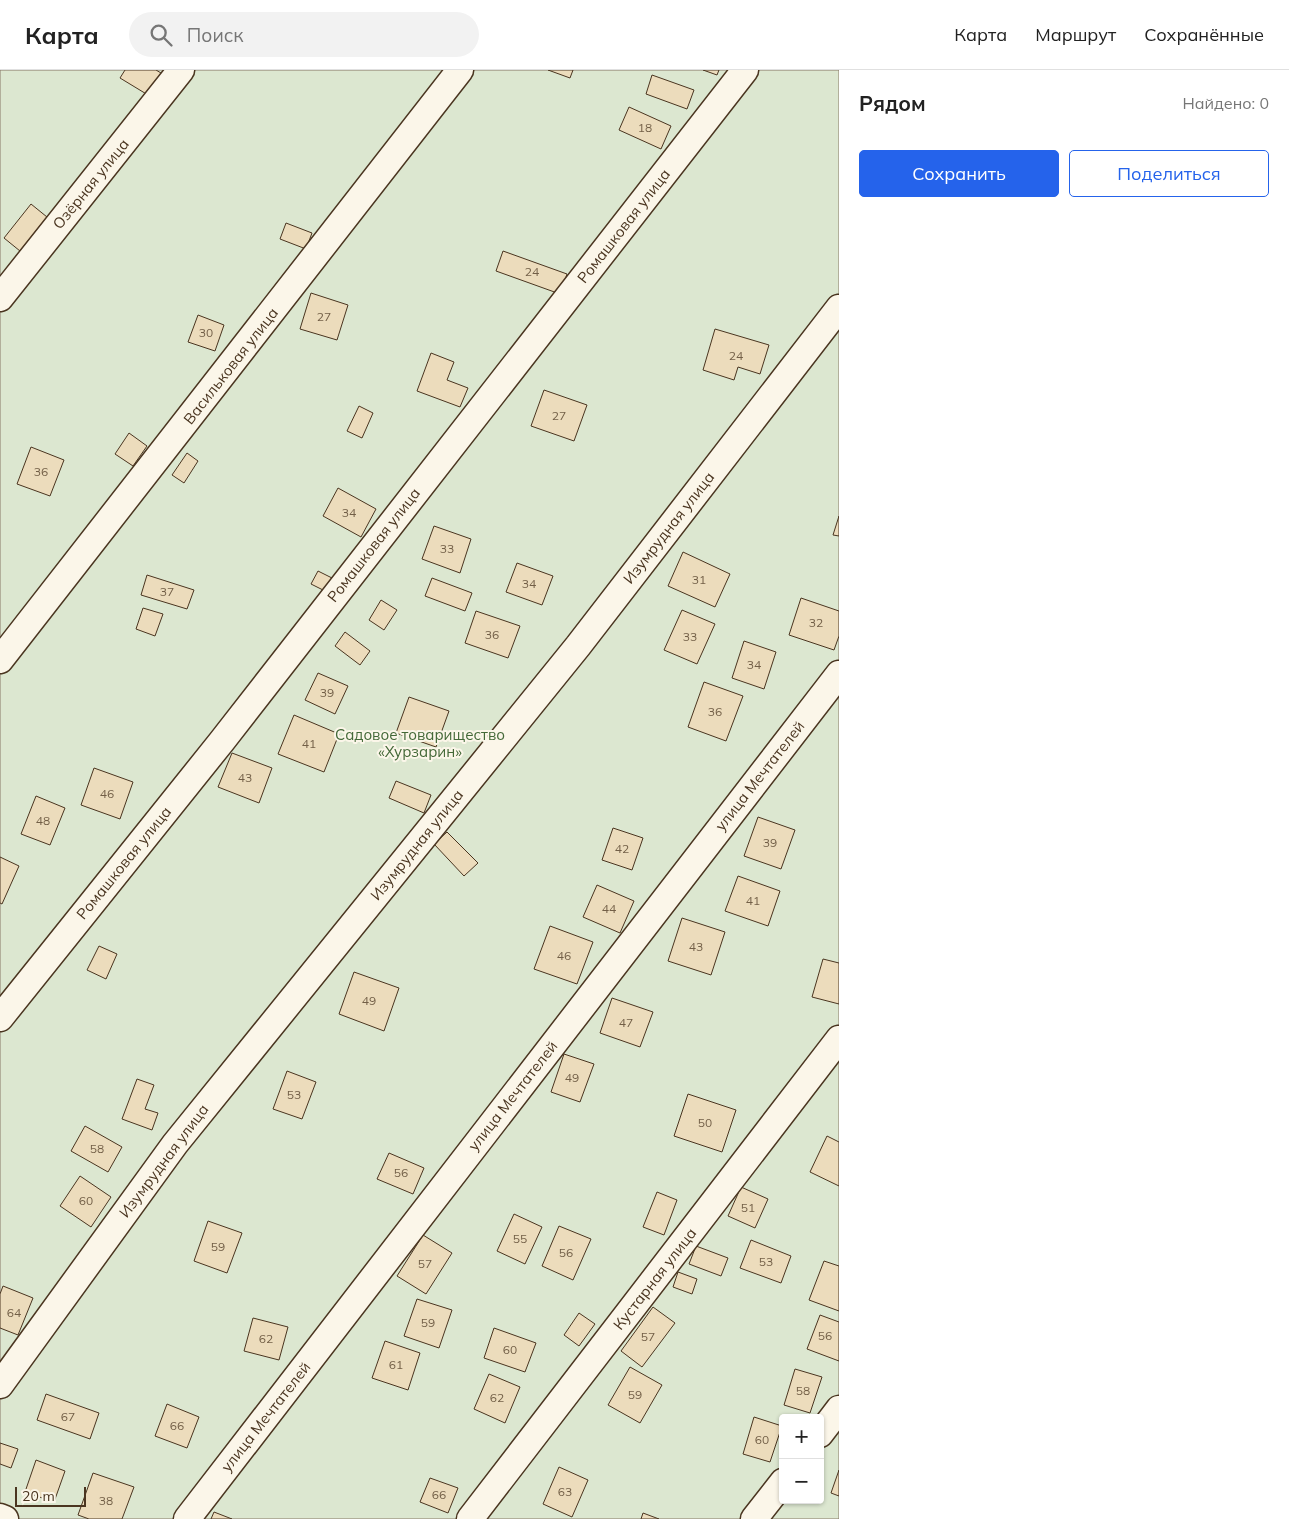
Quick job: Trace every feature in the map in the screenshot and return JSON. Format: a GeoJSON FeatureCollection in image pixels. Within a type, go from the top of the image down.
{"type":"FeatureCollection","features":[{"type":"Feature","properties":{"kind":"street","name":"Озёрная улица"},"geometry":{"type":"LineString","coordinates":[[0,298],[182,70]]}},
{"type":"Feature","properties":{"kind":"street","name":"Васильковая улица"},"geometry":{"type":"LineString","coordinates":[[0,660],[460,70]]}},
{"type":"Feature","properties":{"kind":"street","name":"Ромашковая улица"},"geometry":{"type":"LineString","coordinates":[[0,1018],[222,741],[745,70]]}},
{"type":"Feature","properties":{"kind":"street","name":"Изумрудная улица"},"geometry":{"type":"LineString","coordinates":[[0,1385],[174,1144],[578,646],[839,308]]}},
{"type":"Feature","properties":{"kind":"street","name":"улица Мечтателей"},"geometry":{"type":"LineString","coordinates":[[187,1519],[839,674]]}},
{"type":"Feature","properties":{"kind":"street","name":"Кустарная улица"},"geometry":{"type":"LineString","coordinates":[[470,1519],[839,1039]]}},
{"type":"Feature","properties":{"kind":"street"},"geometry":{"type":"LineString","coordinates":[[824,1429],[839,1410]]}},
{"type":"Feature","properties":{"kind":"street"},"geometry":{"type":"LineString","coordinates":[[754,1519],[779,1487]]}},
{"type":"Feature","properties":{"kind":"street"},"geometry":{"type":"LineString","coordinates":[[0,1517],[5,1519]]}},
{"type":"Feature","properties":{"kind":"green space","name":"Садовое товарищество «Хурзарин»"},"geometry":{"type":"Polygon","coordinates":[[[0,70],[839,70],[839,1519],[0,1519],[0,70]]]}},
{"type":"Feature","properties":{"kind":"building"},"geometry":{"type":"Polygon","coordinates":[[[125,70],[156,70],[161,73],[148,95],[120,78],[125,70]]]}},
{"type":"Feature","properties":{"kind":"building"},"geometry":{"type":"Polygon","coordinates":[[[548,70],[573,70],[570,78],[548,70]]]}},
{"type":"Feature","properties":{"kind":"building"},"geometry":{"type":"Polygon","coordinates":[[[703,70],[719,70],[717,75],[703,70]]]}},
{"type":"Feature","properties":{"kind":"building"},"geometry":{"type":"Polygon","coordinates":[[[652,75],[694,90],[687,109],[646,94],[652,75]]]}},
{"type":"Feature","properties":{"kind":"building"},"geometry":{"type":"Polygon","coordinates":[[[629,107],[671,126],[661,149],[619,130],[629,107]]]}},
{"type":"Feature","properties":{"kind":"building"},"geometry":{"type":"Polygon","coordinates":[[[31,204],[47,217],[20,251],[4,238],[31,204]]]}},
{"type":"Feature","properties":{"kind":"building"},"geometry":{"type":"Polygon","coordinates":[[[286,223],[312,233],[306,249],[280,239],[286,223]]]}},
{"type":"Feature","properties":{"kind":"building"},"geometry":{"type":"Polygon","coordinates":[[[503,251],[567,274],[560,294],[496,271],[503,251]]]}},
{"type":"Feature","properties":{"kind":"building"},"geometry":{"type":"Polygon","coordinates":[[[311,293],[348,305],[337,340],[300,329],[311,293]]]}},
{"type":"Feature","properties":{"kind":"building"},"geometry":{"type":"Polygon","coordinates":[[[198,315],[224,325],[215,351],[188,342],[198,315]]]}},
{"type":"Feature","properties":{"kind":"building"},"geometry":{"type":"Polygon","coordinates":[[[715,329],[769,345],[760,374],[738,367],[734,380],[703,370],[715,329]]]}},
{"type":"Feature","properties":{"kind":"building"},"geometry":{"type":"Polygon","coordinates":[[[431,353],[454,362],[447,380],[468,388],[460,407],[417,391],[431,353]]]}},
{"type":"Feature","properties":{"kind":"building"},"geometry":{"type":"Polygon","coordinates":[[[544,390],[587,405],[574,441],[531,426],[544,390]]]}},
{"type":"Feature","properties":{"kind":"building"},"geometry":{"type":"Polygon","coordinates":[[[359,406],[373,413],[362,438],[347,431],[359,406]]]}},
{"type":"Feature","properties":{"kind":"building"},"geometry":{"type":"Polygon","coordinates":[[[129,433],[147,446],[133,466],[115,454],[129,433]]]}},
{"type":"Feature","properties":{"kind":"building"},"geometry":{"type":"Polygon","coordinates":[[[31,447],[64,460],[50,496],[17,484],[31,447]]]}},
{"type":"Feature","properties":{"kind":"building"},"geometry":{"type":"Polygon","coordinates":[[[187,453],[198,461],[184,483],[172,475],[187,453]]]}},
{"type":"Feature","properties":{"kind":"building"},"geometry":{"type":"Polygon","coordinates":[[[338,488],[376,509],[361,537],[323,516],[338,488]]]}},
{"type":"Feature","properties":{"kind":"building"},"geometry":{"type":"Polygon","coordinates":[[[839,516],[839,536],[833,535],[839,516]]]}},
{"type":"Feature","properties":{"kind":"building"},"geometry":{"type":"Polygon","coordinates":[[[434,526],[471,539],[460,573],[422,559],[434,526]]]}},
{"type":"Feature","properties":{"kind":"building"},"geometry":{"type":"Polygon","coordinates":[[[683,552],[730,574],[715,607],[668,586],[683,552]]]}},
{"type":"Feature","properties":{"kind":"building"},"geometry":{"type":"Polygon","coordinates":[[[517,563],[553,576],[542,605],[506,592],[517,563]]]}},
{"type":"Feature","properties":{"kind":"building"},"geometry":{"type":"Polygon","coordinates":[[[318,571],[334,579],[327,592],[311,584],[318,571]]]}},
{"type":"Feature","properties":{"kind":"building"},"geometry":{"type":"Polygon","coordinates":[[[147,575],[194,590],[187,609],[141,595],[147,575]]]}},
{"type":"Feature","properties":{"kind":"building"},"geometry":{"type":"Polygon","coordinates":[[[432,578],[472,593],[465,611],[425,596],[432,578]]]}},
{"type":"Feature","properties":{"kind":"building"},"geometry":{"type":"Polygon","coordinates":[[[801,598],[839,611],[839,636],[834,650],[789,635],[801,598]]]}},
{"type":"Feature","properties":{"kind":"building"},"geometry":{"type":"Polygon","coordinates":[[[381,600],[397,610],[384,630],[369,620],[381,600]]]}},
{"type":"Feature","properties":{"kind":"building"},"geometry":{"type":"Polygon","coordinates":[[[143,608],[163,614],[155,636],[136,629],[143,608]]]}},
{"type":"Feature","properties":{"kind":"building"},"geometry":{"type":"Polygon","coordinates":[[[682,610],[715,624],[697,664],[664,650],[682,610]]]}},
{"type":"Feature","properties":{"kind":"building"},"geometry":{"type":"Polygon","coordinates":[[[476,611],[520,626],[508,658],[465,643],[476,611]]]}},
{"type":"Feature","properties":{"kind":"building"},"geometry":{"type":"Polygon","coordinates":[[[345,632],[370,651],[360,665],[335,646],[345,632]]]}},
{"type":"Feature","properties":{"kind":"building"},"geometry":{"type":"Polygon","coordinates":[[[744,641],[776,652],[764,689],[732,678],[744,641]]]}},
{"type":"Feature","properties":{"kind":"building"},"geometry":{"type":"Polygon","coordinates":[[[318,673],[348,686],[335,714],[305,700],[318,673]]]}},
{"type":"Feature","properties":{"kind":"building"},"geometry":{"type":"Polygon","coordinates":[[[704,682],[743,696],[726,741],[688,727],[704,682]]]}},
{"type":"Feature","properties":{"kind":"building"},"geometry":{"type":"Polygon","coordinates":[[[409,697],[449,711],[436,747],[396,733],[409,697]]]}},
{"type":"Feature","properties":{"kind":"building"},"geometry":{"type":"Polygon","coordinates":[[[294,715],[339,734],[324,772],[278,754],[294,715]]]}},
{"type":"Feature","properties":{"kind":"building"},"geometry":{"type":"Polygon","coordinates":[[[232,753],[272,768],[259,803],[218,787],[232,753]]]}},
{"type":"Feature","properties":{"kind":"building"},"geometry":{"type":"Polygon","coordinates":[[[94,768],[133,782],[120,819],[81,805],[94,768]]]}},
{"type":"Feature","properties":{"kind":"building"},"geometry":{"type":"Polygon","coordinates":[[[396,781],[431,795],[424,813],[389,798],[396,781]]]}},
{"type":"Feature","properties":{"kind":"building"},"geometry":{"type":"Polygon","coordinates":[[[36,796],[65,808],[50,845],[21,834],[36,796]]]}},
{"type":"Feature","properties":{"kind":"building"},"geometry":{"type":"Polygon","coordinates":[[[758,817],[795,830],[781,869],[744,856],[758,817]]]}},
{"type":"Feature","properties":{"kind":"building"},"geometry":{"type":"Polygon","coordinates":[[[613,828],[643,838],[632,870],[602,860],[613,828]]]}},
{"type":"Feature","properties":{"kind":"building"},"geometry":{"type":"Polygon","coordinates":[[[447,832],[478,863],[464,876],[434,844],[447,832]]]}},
{"type":"Feature","properties":{"kind":"building"},"geometry":{"type":"Polygon","coordinates":[[[0,857],[19,866],[2,904],[0,903],[0,857]]]}},
{"type":"Feature","properties":{"kind":"building"},"geometry":{"type":"Polygon","coordinates":[[[738,876],[780,891],[768,926],[725,911],[738,876]]]}},
{"type":"Feature","properties":{"kind":"building"},"geometry":{"type":"Polygon","coordinates":[[[597,885],[634,901],[620,933],[583,917],[597,885]]]}},
{"type":"Feature","properties":{"kind":"building"},"geometry":{"type":"Polygon","coordinates":[[[682,918],[725,932],[711,975],[668,961],[682,918]]]}},
{"type":"Feature","properties":{"kind":"building"},"geometry":{"type":"Polygon","coordinates":[[[550,926],[593,942],[577,984],[534,969],[550,926]]]}},
{"type":"Feature","properties":{"kind":"building"},"geometry":{"type":"Polygon","coordinates":[[[99,946],[117,954],[106,979],[87,970],[99,946]]]}},
{"type":"Feature","properties":{"kind":"building"},"geometry":{"type":"Polygon","coordinates":[[[823,959],[839,963],[839,1004],[812,997],[823,959]]]}},
{"type":"Feature","properties":{"kind":"building"},"geometry":{"type":"Polygon","coordinates":[[[354,972],[399,988],[384,1031],[339,1014],[354,972]]]}},
{"type":"Feature","properties":{"kind":"building"},"geometry":{"type":"Polygon","coordinates":[[[612,998],[653,1012],[640,1047],[600,1033],[612,998]]]}},
{"type":"Feature","properties":{"kind":"building"},"geometry":{"type":"Polygon","coordinates":[[[564,1054],[594,1064],[580,1102],[551,1092],[564,1054]]]}},
{"type":"Feature","properties":{"kind":"building"},"geometry":{"type":"Polygon","coordinates":[[[287,1071],[316,1082],[302,1119],[273,1109],[287,1071]]]}},
{"type":"Feature","properties":{"kind":"building"},"geometry":{"type":"Polygon","coordinates":[[[137,1079],[154,1085],[145,1109],[158,1113],[152,1130],[122,1119],[137,1079]]]}},
{"type":"Feature","properties":{"kind":"building"},"geometry":{"type":"Polygon","coordinates":[[[688,1094],[736,1110],[722,1152],[674,1136],[688,1094]]]}},
{"type":"Feature","properties":{"kind":"building"},"geometry":{"type":"Polygon","coordinates":[[[85,1126],[122,1147],[108,1172],[71,1151],[85,1126]]]}},
{"type":"Feature","properties":{"kind":"building"},"geometry":{"type":"Polygon","coordinates":[[[827,1136],[839,1142],[839,1186],[810,1172],[827,1136]]]}},
{"type":"Feature","properties":{"kind":"building"},"geometry":{"type":"Polygon","coordinates":[[[389,1153],[424,1168],[413,1194],[377,1179],[389,1153]]]}},
{"type":"Feature","properties":{"kind":"building"},"geometry":{"type":"Polygon","coordinates":[[[80,1176],[111,1197],[91,1227],[60,1206],[80,1176]]]}},
{"type":"Feature","properties":{"kind":"building"},"geometry":{"type":"Polygon","coordinates":[[[741,1187],[768,1199],[755,1228],[728,1216],[741,1187]]]}},
{"type":"Feature","properties":{"kind":"building"},"geometry":{"type":"Polygon","coordinates":[[[657,1192],[677,1200],[664,1235],[643,1227],[657,1192]]]}},
{"type":"Feature","properties":{"kind":"building"},"geometry":{"type":"Polygon","coordinates":[[[514,1214],[542,1227],[525,1264],[497,1251],[514,1214]]]}},
{"type":"Feature","properties":{"kind":"building"},"geometry":{"type":"Polygon","coordinates":[[[208,1221],[242,1233],[227,1273],[194,1261],[208,1221]]]}},
{"type":"Feature","properties":{"kind":"building"},"geometry":{"type":"Polygon","coordinates":[[[559,1226],[591,1239],[573,1280],[542,1266],[559,1226]]]}},
{"type":"Feature","properties":{"kind":"building"},"geometry":{"type":"Polygon","coordinates":[[[423,1235],[452,1253],[426,1294],[397,1276],[423,1235]]]}},
{"type":"Feature","properties":{"kind":"building"},"geometry":{"type":"Polygon","coordinates":[[[751,1240],[791,1256],[781,1283],[740,1268],[751,1240]]]}},
{"type":"Feature","properties":{"kind":"building"},"geometry":{"type":"Polygon","coordinates":[[[696,1246],[728,1258],[721,1276],[689,1264],[696,1246]]]}},
{"type":"Feature","properties":{"kind":"building"},"geometry":{"type":"Polygon","coordinates":[[[824,1261],[839,1266],[839,1311],[809,1300],[824,1261]]]}},
{"type":"Feature","properties":{"kind":"building"},"geometry":{"type":"Polygon","coordinates":[[[678,1272],[697,1279],[692,1294],[673,1287],[678,1272]]]}},
{"type":"Feature","properties":{"kind":"building"},"geometry":{"type":"Polygon","coordinates":[[[3,1286],[33,1298],[18,1335],[0,1328],[0,1294],[3,1286]]]}},
{"type":"Feature","properties":{"kind":"building"},"geometry":{"type":"Polygon","coordinates":[[[417,1299],[452,1310],[439,1348],[404,1336],[417,1299]]]}},
{"type":"Feature","properties":{"kind":"building"},"geometry":{"type":"Polygon","coordinates":[[[653,1307],[675,1323],[642,1367],[621,1351],[653,1307]]]}},
{"type":"Feature","properties":{"kind":"building"},"geometry":{"type":"Polygon","coordinates":[[[579,1313],[595,1324],[579,1346],[564,1335],[579,1313]]]}},
{"type":"Feature","properties":{"kind":"building"},"geometry":{"type":"Polygon","coordinates":[[[820,1315],[839,1322],[839,1361],[807,1349],[820,1315]]]}},
{"type":"Feature","properties":{"kind":"building"},"geometry":{"type":"Polygon","coordinates":[[[253,1318],[288,1327],[279,1360],[244,1351],[253,1318]]]}},
{"type":"Feature","properties":{"kind":"building"},"geometry":{"type":"Polygon","coordinates":[[[494,1328],[536,1343],[525,1372],[484,1358],[494,1328]]]}},
{"type":"Feature","properties":{"kind":"building"},"geometry":{"type":"Polygon","coordinates":[[[385,1341],[420,1353],[408,1390],[372,1378],[385,1341]]]}},
{"type":"Feature","properties":{"kind":"building"},"geometry":{"type":"Polygon","coordinates":[[[630,1367],[662,1385],[640,1423],[608,1405],[630,1367]]]}},
{"type":"Feature","properties":{"kind":"building"},"geometry":{"type":"Polygon","coordinates":[[[795,1369],[822,1377],[810,1413],[784,1405],[795,1369]]]}},
{"type":"Feature","properties":{"kind":"building"},"geometry":{"type":"Polygon","coordinates":[[[489,1374],[520,1387],[505,1423],[474,1409],[489,1374]]]}},
{"type":"Feature","properties":{"kind":"building"},"geometry":{"type":"Polygon","coordinates":[[[46,1394],[99,1413],[90,1439],[37,1420],[46,1394]]]}},
{"type":"Feature","properties":{"kind":"building"},"geometry":{"type":"Polygon","coordinates":[[[167,1404],[199,1417],[187,1448],[155,1436],[167,1404]]]}},
{"type":"Feature","properties":{"kind":"building"},"geometry":{"type":"Polygon","coordinates":[[[754,1417],[779,1425],[779,1435],[770,1462],[743,1454],[754,1417]]]}},
{"type":"Feature","properties":{"kind":"building"},"geometry":{"type":"Polygon","coordinates":[[[0,1443],[18,1449],[11,1468],[0,1464],[0,1443]]]}},
{"type":"Feature","properties":{"kind":"building"},"geometry":{"type":"Polygon","coordinates":[[[36,1460],[65,1471],[54,1502],[25,1492],[36,1460]]]}},
{"type":"Feature","properties":{"kind":"building"},"geometry":{"type":"Polygon","coordinates":[[[559,1467],[588,1480],[572,1517],[543,1504],[559,1467]]]}},
{"type":"Feature","properties":{"kind":"building"},"geometry":{"type":"Polygon","coordinates":[[[839,1470],[839,1496],[831,1493],[839,1470]]]}},
{"type":"Feature","properties":{"kind":"building"},"geometry":{"type":"Polygon","coordinates":[[[93,1473],[134,1487],[122,1519],[89,1519],[78,1515],[93,1473]]]}},
{"type":"Feature","properties":{"kind":"building"},"geometry":{"type":"Polygon","coordinates":[[[430,1478],[458,1488],[448,1513],[420,1502],[430,1478]]]}},
{"type":"Feature","properties":{"kind":"building"},"geometry":{"type":"Polygon","coordinates":[[[214,1512],[232,1519],[211,1519],[214,1512]]]}},
{"type":"Feature","properties":{"kind":"building"},"geometry":{"type":"Polygon","coordinates":[[[643,1513],[659,1519],[641,1519],[643,1513]]]}}]}
